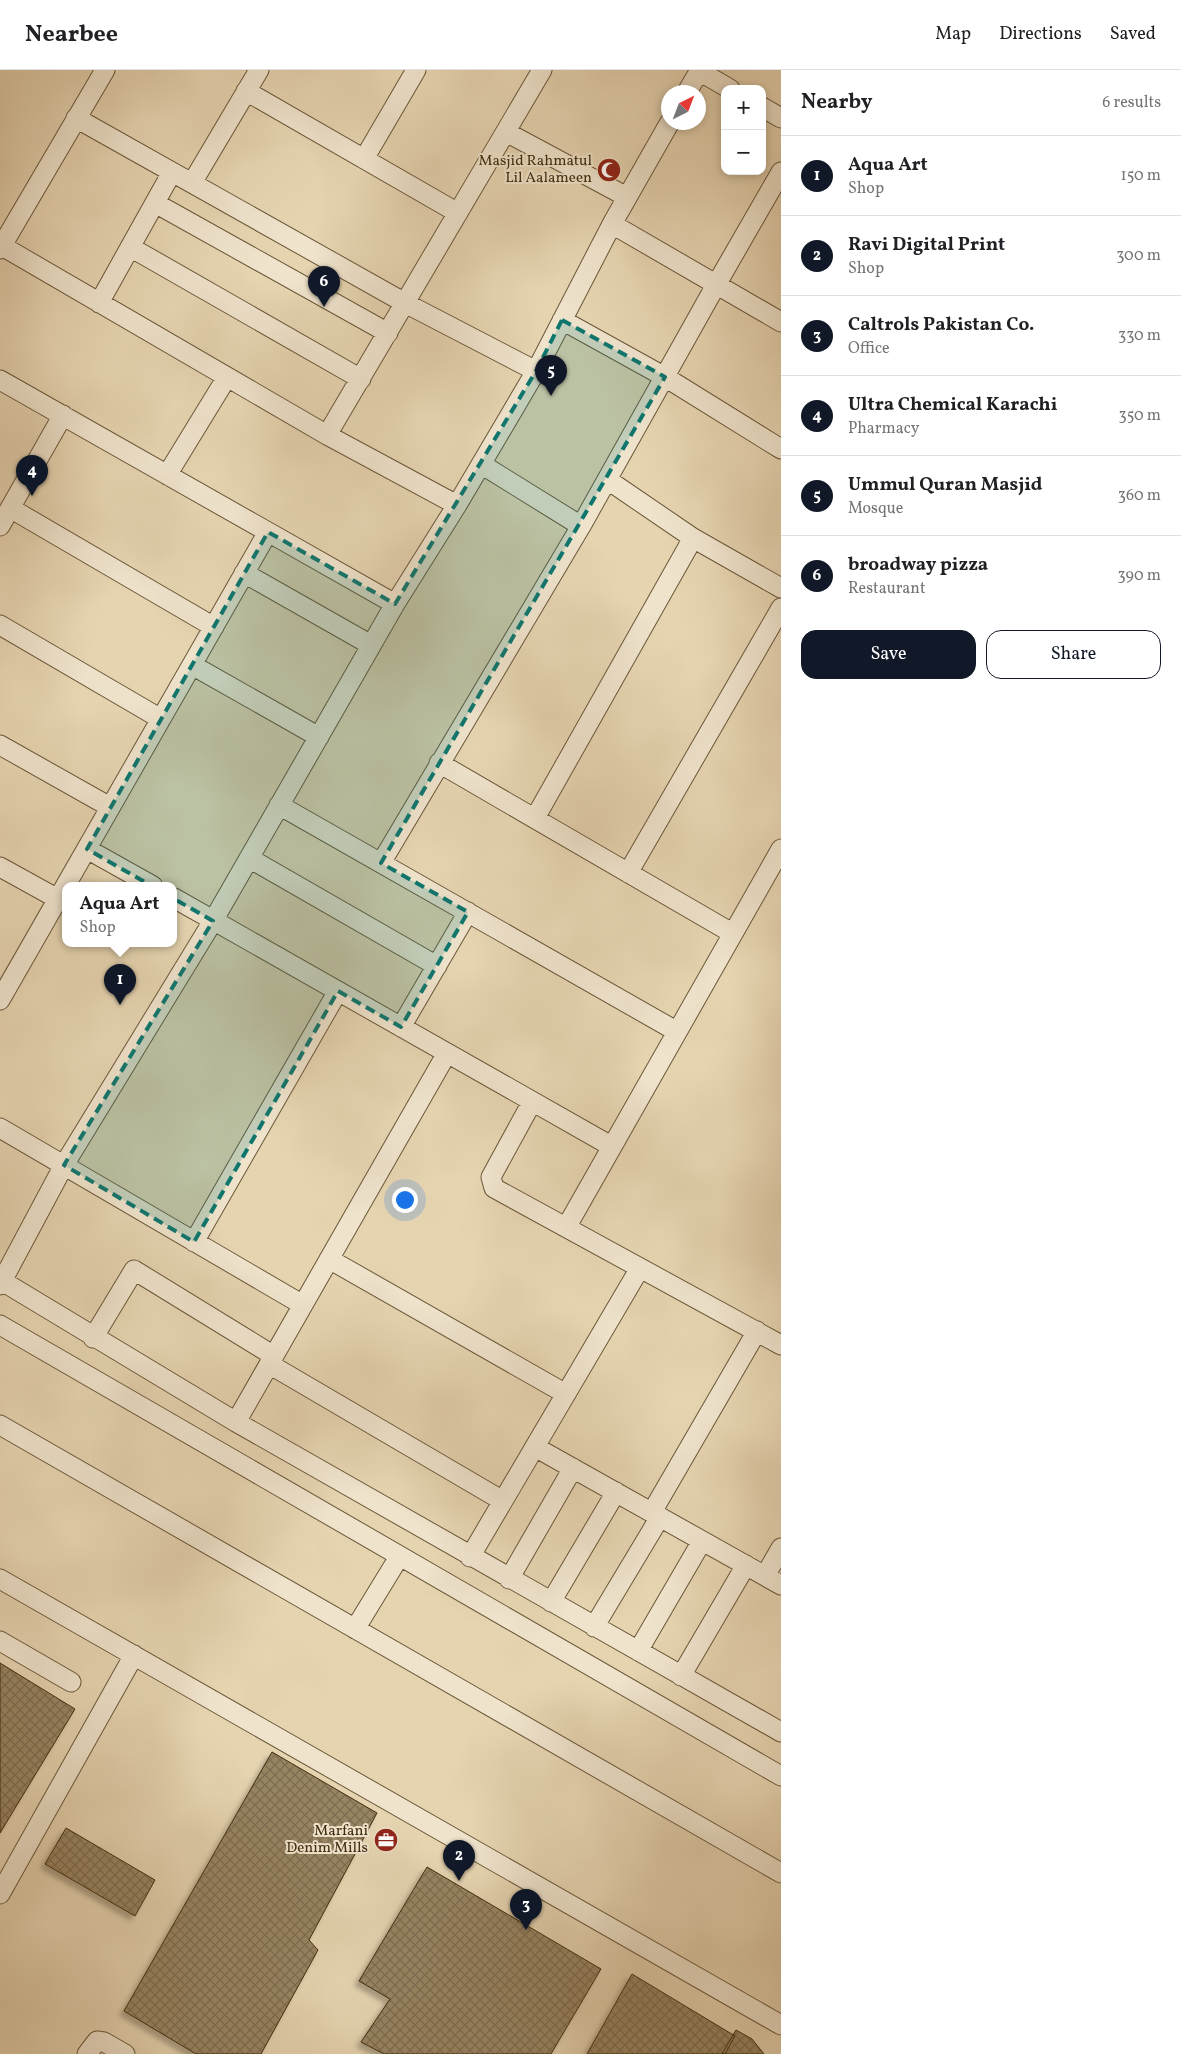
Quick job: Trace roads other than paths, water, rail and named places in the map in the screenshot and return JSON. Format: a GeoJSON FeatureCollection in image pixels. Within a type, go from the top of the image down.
{"type":"FeatureCollection","features":[{"type":"Feature","properties":{"kind":"street"},"geometry":{"type":"LineString","coordinates":[[104,70],[1,247],[327,436],[457,505]]}},
{"type":"Feature","properties":{"kind":"street"},"geometry":{"type":"LineString","coordinates":[[192,183],[259,70]]}},
{"type":"Feature","properties":{"kind":"street"},"geometry":{"type":"LineString","coordinates":[[364,159],[416,70]]}},
{"type":"Feature","properties":{"kind":"street"},"geometry":{"type":"LineString","coordinates":[[327,436],[542,70]]}},
{"type":"Feature","properties":{"kind":"street"},"geometry":{"type":"LineString","coordinates":[[691,85],[699,71],[723,85]]}},
{"type":"Feature","properties":{"kind":"street"},"geometry":{"type":"LineString","coordinates":[[246,91],[458,213]]}},
{"type":"Feature","properties":{"kind":"street"},"geometry":{"type":"LineString","coordinates":[[766,109],[781,118]]}},
{"type":"Feature","properties":{"kind":"street"},"geometry":{"type":"LineString","coordinates":[[76,118],[405,303],[536,372]]}},
{"type":"Feature","properties":{"kind":"street"},"geometry":{"type":"LineString","coordinates":[[665,130],[612,224],[536,372],[371,644],[213,921],[64,1165],[1,1283],[470,1557],[781,1732]]}},
{"type":"Feature","properties":{"kind":"street"},"geometry":{"type":"LineString","coordinates":[[506,132],[627,197]]}},
{"type":"Feature","properties":{"kind":"street"},"geometry":{"type":"LineString","coordinates":[[99,303],[172,172]]}},
{"type":"Feature","properties":{"kind":"street"},"geometry":{"type":"LineString","coordinates":[[382,864],[608,480],[781,172]]}},
{"type":"Feature","properties":{"kind":"street"},"geometry":{"type":"LineString","coordinates":[[156,203],[388,333]]}},
{"type":"Feature","properties":{"kind":"street"},"geometry":{"type":"LineString","coordinates":[[612,224],[781,322]]}},
{"type":"Feature","properties":{"kind":"street"},"geometry":{"type":"LineString","coordinates":[[130,247],[361,379]]}},
{"type":"Feature","properties":{"kind":"street"},"geometry":{"type":"LineString","coordinates":[[562,320],[665,377],[781,449]]}},
{"type":"Feature","properties":{"kind":"street"},"geometry":{"type":"LineString","coordinates":[[167,475],[227,377]]}},
{"type":"Feature","properties":{"kind":"street"},"geometry":{"type":"LineString","coordinates":[[0,380],[395,604]]}},
{"type":"Feature","properties":{"kind":"street"},"geometry":{"type":"LineString","coordinates":[[0,526],[63,416]]}},
{"type":"Feature","properties":{"kind":"street"},"geometry":{"type":"LineString","coordinates":[[481,464],[581,526]]}},
{"type":"Feature","properties":{"kind":"street"},"geometry":{"type":"LineString","coordinates":[[608,480],[693,538],[781,588]]}},
{"type":"Feature","properties":{"kind":"street"},"geometry":{"type":"LineString","coordinates":[[10,508],[214,627]]}},
{"type":"Feature","properties":{"kind":"street"},"geometry":{"type":"LineString","coordinates":[[68,882],[268,532]]}},
{"type":"Feature","properties":{"kind":"street"},"geometry":{"type":"LineString","coordinates":[[535,818],[693,538]]}},
{"type":"Feature","properties":{"kind":"street"},"geometry":{"type":"LineString","coordinates":[[244,573],[371,644]]}},
{"type":"Feature","properties":{"kind":"street"},"geometry":{"type":"LineString","coordinates":[[628,873],[781,608]]}},
{"type":"Feature","properties":{"kind":"street"},"geometry":{"type":"LineString","coordinates":[[0,625],[161,719]]}},
{"type":"Feature","properties":{"kind":"street"},"geometry":{"type":"LineString","coordinates":[[192,665],[319,737]]}},
{"type":"Feature","properties":{"kind":"street"},"geometry":{"type":"LineString","coordinates":[[0,746],[110,807]]}},
{"type":"Feature","properties":{"kind":"street"},"geometry":{"type":"LineString","coordinates":[[440,763],[732,933]]}},
{"type":"Feature","properties":{"kind":"street"},"geometry":{"type":"LineString","coordinates":[[279,806],[676,1031]]}},
{"type":"Feature","properties":{"kind":"street"},"geometry":{"type":"LineString","coordinates":[[87,848],[146,882]]}},
{"type":"Feature","properties":{"kind":"street"},"geometry":{"type":"LineString","coordinates":[[567,1226],[610,1146],[779,855]]}},
{"type":"Feature","properties":{"kind":"street"},"geometry":{"type":"LineString","coordinates":[[249,858],[437,966]]}},
{"type":"Feature","properties":{"kind":"street"},"geometry":{"type":"LineString","coordinates":[[0,867],[58,899]]}},
{"type":"Feature","properties":{"kind":"street"},"geometry":{"type":"LineString","coordinates":[[1,995],[62,892]]}},
{"type":"Feature","properties":{"kind":"street"},"geometry":{"type":"LineString","coordinates":[[177,900],[610,1146]]}},
{"type":"Feature","properties":{"kind":"street"},"geometry":{"type":"LineString","coordinates":[[401,1028],[468,912]]}},
{"type":"Feature","properties":{"kind":"street"},"geometry":{"type":"LineString","coordinates":[[194,1242],[338,991]]}},
{"type":"Feature","properties":{"kind":"street"},"geometry":{"type":"LineString","coordinates":[[236,1422],[447,1053]]}},
{"type":"Feature","properties":{"kind":"street"},"geometry":{"type":"LineString","coordinates":[[532,1102],[491,1176],[494,1188],[567,1226],[781,1345]]}},
{"type":"Feature","properties":{"kind":"street"},"geometry":{"type":"LineString","coordinates":[[0,1128],[303,1305]]}},
{"type":"Feature","properties":{"kind":"street"},"geometry":{"type":"LineString","coordinates":[[330,1259],[566,1394]]}},
{"type":"Feature","properties":{"kind":"street"},"geometry":{"type":"LineString","coordinates":[[470,1557],[640,1268]]}},
{"type":"Feature","properties":{"kind":"street"},"geometry":{"type":"LineString","coordinates":[[93,1338],[134,1270],[272,1360],[503,1501]]}},
{"type":"Feature","properties":{"kind":"street"},"geometry":{"type":"LineString","coordinates":[[0,1325],[781,1776]]}},
{"type":"Feature","properties":{"kind":"street"},"geometry":{"type":"LineString","coordinates":[[594,1627],[757,1331]]}},
{"type":"Feature","properties":{"kind":"street"},"geometry":{"type":"LineString","coordinates":[[0,1425],[781,1873]]}},
{"type":"Feature","properties":{"kind":"street"},"geometry":{"type":"LineString","coordinates":[[535,1447],[773,1580],[781,1548]]}},
{"type":"Feature","properties":{"kind":"street"},"geometry":{"type":"LineString","coordinates":[[509,1578],[572,1468]]}},
{"type":"Feature","properties":{"kind":"street"},"geometry":{"type":"LineString","coordinates":[[551,1602],[616,1492]]}},
{"type":"Feature","properties":{"kind":"street"},"geometry":{"type":"LineString","coordinates":[[638,1651],[702,1540]]}},
{"type":"Feature","properties":{"kind":"street"},"geometry":{"type":"LineString","coordinates":[[355,1629],[399,1557]]}},
{"type":"Feature","properties":{"kind":"street"},"geometry":{"type":"LineString","coordinates":[[681,1676],[746,1565]]}},
{"type":"Feature","properties":{"kind":"street"},"geometry":{"type":"LineString","coordinates":[[0,1579],[781,2025]]}},
{"type":"Feature","properties":{"kind":"street"},"geometry":{"type":"LineString","coordinates":[[0,1641],[71,1682]]}},
{"type":"Feature","properties":{"kind":"street"},"geometry":{"type":"LineString","coordinates":[[0,1894],[134,1655]]}},
{"type":"Feature","properties":{"kind":"street"},"geometry":{"type":"LineString","coordinates":[[88,2054],[97,2041],[104,2042],[125,2054]]}},
{"type":"Feature","properties":{"kind":"place","name":"Masjid Rahmatul Lil Aalameen"},"geometry":{"type":"Point","coordinates":[609,170]}},
{"type":"Feature","properties":{"kind":"place","name":"broadway pizza"},"geometry":{"type":"Point","coordinates":[324,307]}},
{"type":"Feature","properties":{"kind":"place","name":"Ummul Quran Masjid"},"geometry":{"type":"Point","coordinates":[551,396]}},
{"type":"Feature","properties":{"kind":"place","name":"Ultra Chemical Karachi"},"geometry":{"type":"Point","coordinates":[32,496]}},
{"type":"Feature","properties":{"kind":"place","name":"Aqua Art"},"geometry":{"type":"Point","coordinates":[120,1005]}},
{"type":"Feature","properties":{"kind":"place","name":"Marfani Denim Mills"},"geometry":{"type":"Point","coordinates":[386,1840]}},
{"type":"Feature","properties":{"kind":"place","name":"Ravi Digital Print"},"geometry":{"type":"Point","coordinates":[459,1881]}},
{"type":"Feature","properties":{"kind":"place","name":"Caltrols Pakistan Co."},"geometry":{"type":"Point","coordinates":[526,1930]}}]}
